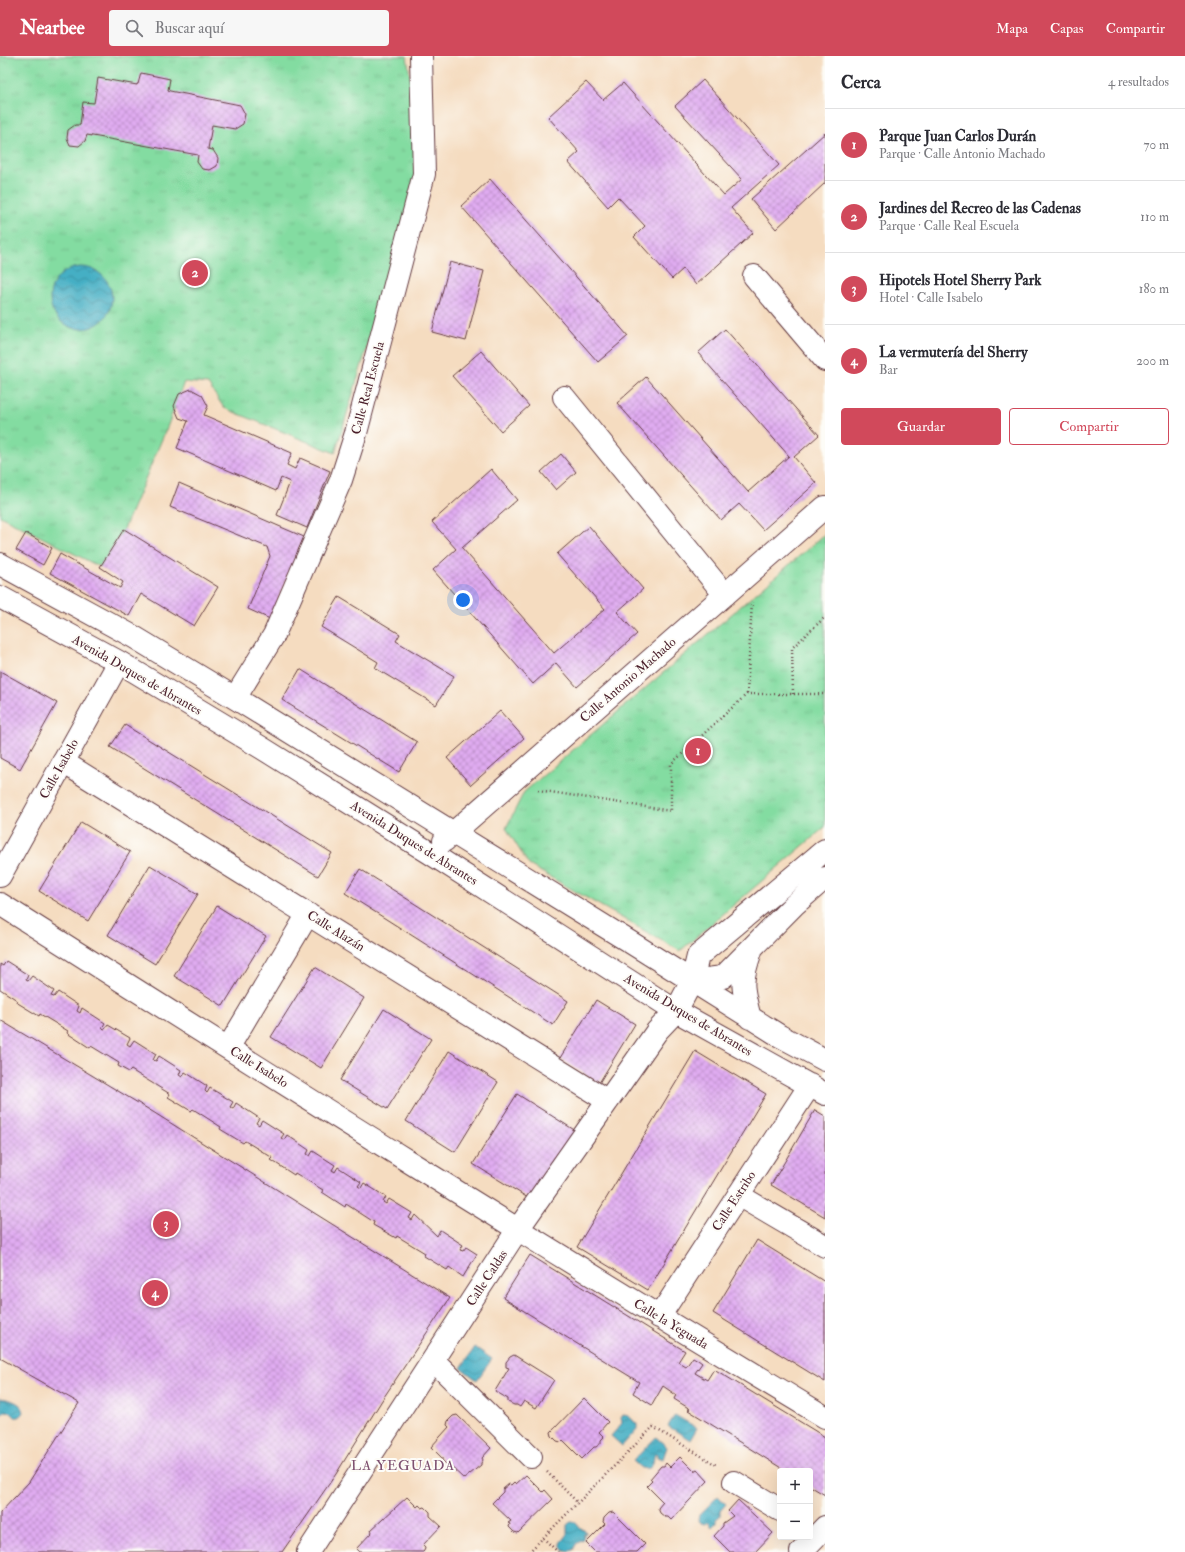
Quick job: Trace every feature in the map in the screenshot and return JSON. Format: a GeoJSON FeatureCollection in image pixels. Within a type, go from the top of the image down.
{"type":"FeatureCollection","features":[{"type":"Feature","properties":{"kind":"street","name":"Calle Real Escuela"},"geometry":{"type":"LineString","coordinates":[[235,698],[274,635],[341,480],[356,433],[424,174],[421,56]]}},
{"type":"Feature","properties":{"kind":"street"},"geometry":{"type":"LineString","coordinates":[[754,276],[825,360]]}},
{"type":"Feature","properties":{"kind":"street"},"geometry":{"type":"LineString","coordinates":[[564,397],[725,595]]}},
{"type":"Feature","properties":{"kind":"street","name":"Calle Antonio Machado"},"geometry":{"type":"LineString","coordinates":[[430,853],[825,507]]}},
{"type":"Feature","properties":{"kind":"street"},"geometry":{"type":"LineString","coordinates":[[0,564],[134,637],[454,833],[750,1018],[825,1060]]}},
{"type":"Feature","properties":{"kind":"street","name":"Avenida Duques de Abrantes"},"geometry":{"type":"LineString","coordinates":[[0,597],[119,662],[262,748],[430,853],[676,1011],[817,1089]]}},
{"type":"Feature","properties":{"kind":"street","name":"Calle Isabelo"},"geometry":{"type":"LineString","coordinates":[[0,876],[119,662]]}},
{"type":"Feature","properties":{"kind":"street","name":"Calle Alazán"},"geometry":{"type":"LineString","coordinates":[[63,762],[608,1100]]}},
{"type":"Feature","properties":{"kind":"street","name":"Calle Caldas"},"geometry":{"type":"LineString","coordinates":[[308,1552],[518,1229],[657,1031],[676,1011],[692,981],[698,956],[825,850]]}},
{"type":"Feature","properties":{"kind":"street"},"geometry":{"type":"LineString","coordinates":[[692,981],[723,977],[794,905],[825,878]]}},
{"type":"Feature","properties":{"kind":"street","name":"Calle Isabelo"},"geometry":{"type":"LineString","coordinates":[[0,904],[518,1229]]}},
{"type":"Feature","properties":{"kind":"street"},"geometry":{"type":"LineString","coordinates":[[228,1048],[308,914]]}},
{"type":"Feature","properties":{"kind":"street"},"geometry":{"type":"LineString","coordinates":[[750,1018],[742,987],[744,971],[752,947]]}},
{"type":"Feature","properties":{"kind":"street","name":"Calle Estribo"},"geometry":{"type":"LineString","coordinates":[[659,1317],[738,1195],[817,1089]]}},
{"type":"Feature","properties":{"kind":"street"},"geometry":{"type":"LineString","coordinates":[[738,1195],[825,1246]]}},
{"type":"Feature","properties":{"kind":"street","name":"Calle la Yeguada"},"geometry":{"type":"LineString","coordinates":[[518,1229],[659,1317],[825,1417]]}},
{"type":"Feature","properties":{"kind":"street"},"geometry":{"type":"LineString","coordinates":[[433,1360],[531,1457]]}},
{"type":"Feature","properties":{"kind":"street"},"geometry":{"type":"LineString","coordinates":[[734,1482],[777,1508]]}},
{"type":"Feature","properties":{"kind":"street"},"geometry":{"type":"LineString","coordinates":[[801,1552],[818,1530]]}},
{"type":"Feature","properties":{"kind":"path"},"geometry":{"type":"LineString","coordinates":[[746,694],[754,570]]}},
{"type":"Feature","properties":{"kind":"path"},"geometry":{"type":"LineString","coordinates":[[793,694],[792,648],[825,617]]}},
{"type":"Feature","properties":{"kind":"path"},"geometry":{"type":"LineString","coordinates":[[507,786],[671,811],[671,764],[746,694],[825,694]]}},
{"type":"Feature","properties":{"kind":"path"},"geometry":{"type":"LineString","coordinates":[[530,1552],[653,1427],[734,1475],[734,1482]]}},
{"type":"Feature","properties":{"kind":"path"},"geometry":{"type":"LineString","coordinates":[[531,1457],[578,1503]]}},
{"type":"Feature","properties":{"kind":"path"},"geometry":{"type":"LineString","coordinates":[[543,1538],[558,1552]]}},
{"type":"Feature","properties":{"kind":"green space"},"geometry":{"type":"Polygon","coordinates":[[[0,56],[407,56],[423,163],[335,453],[224,408],[208,384],[184,382],[168,425],[124,529],[100,567],[0,516],[0,56]]]}},
{"type":"Feature","properties":{"kind":"green space"},"geometry":{"type":"Polygon","coordinates":[[[825,534],[825,827],[680,951],[529,865],[506,828],[524,792],[825,534]]]}},
{"type":"Feature","properties":{"kind":"water"},"geometry":{"type":"Polygon","coordinates":[[[81,267],[93,270],[103,276],[109,286],[112,298],[109,310],[103,320],[93,326],[81,329],[69,326],[59,320],[53,310],[50,298],[53,286],[59,276],[69,270],[81,267]]]}},
{"type":"Feature","properties":{"kind":"water"},"geometry":{"type":"Polygon","coordinates":[[[475,1347],[492,1359],[477,1380],[461,1368],[475,1347]]]}},
{"type":"Feature","properties":{"kind":"water"},"geometry":{"type":"Polygon","coordinates":[[[0,1398],[18,1403],[24,1412],[20,1416],[16,1417],[7,1411],[0,1415],[0,1398]]]}},
{"type":"Feature","properties":{"kind":"water"},"geometry":{"type":"Polygon","coordinates":[[[623,1415],[629,1416],[637,1424],[637,1429],[622,1446],[611,1436],[622,1423],[621,1418],[623,1415]]]}},
{"type":"Feature","properties":{"kind":"water"},"geometry":{"type":"Polygon","coordinates":[[[675,1415],[697,1428],[690,1440],[668,1426],[675,1415]]]}},
{"type":"Feature","properties":{"kind":"water"},"geometry":{"type":"Polygon","coordinates":[[[656,1437],[667,1447],[663,1459],[657,1457],[657,1454],[655,1453],[651,1467],[646,1469],[641,1468],[633,1461],[656,1437]]]}},
{"type":"Feature","properties":{"kind":"water"},"geometry":{"type":"Polygon","coordinates":[[[718,1496],[726,1504],[720,1511],[720,1516],[716,1519],[716,1523],[712,1527],[708,1522],[705,1524],[701,1523],[698,1519],[699,1515],[718,1496]]]}},
{"type":"Feature","properties":{"kind":"water"},"geometry":{"type":"Polygon","coordinates":[[[571,1521],[576,1522],[578,1526],[587,1532],[584,1534],[583,1540],[576,1544],[573,1550],[567,1551],[563,1549],[560,1543],[567,1534],[567,1525],[571,1521]]]}},
{"type":"Feature","properties":{"kind":"building"},"geometry":{"type":"Polygon","coordinates":[[[141,73],[170,79],[168,90],[170,91],[240,105],[245,114],[243,124],[235,129],[212,125],[208,149],[213,150],[218,158],[217,166],[210,170],[202,169],[197,162],[198,155],[87,135],[85,141],[79,146],[70,145],[67,138],[68,130],[75,125],[80,125],[83,102],[94,103],[98,78],[137,85],[141,73]]]}},
{"type":"Feature","properties":{"kind":"building"},"geometry":{"type":"Polygon","coordinates":[[[703,80],[779,165],[731,208],[753,233],[696,285],[683,269],[672,279],[634,237],[645,226],[618,197],[608,207],[568,162],[579,152],[548,117],[586,82],[603,100],[623,83],[724,195],[742,179],[675,106],[703,80]]]}},
{"type":"Feature","properties":{"kind":"building"},"geometry":{"type":"Polygon","coordinates":[[[825,133],[825,183],[776,229],[751,199],[825,133]]]}},
{"type":"Feature","properties":{"kind":"building"},"geometry":{"type":"Polygon","coordinates":[[[490,179],[628,336],[598,362],[461,206],[490,179]]]}},
{"type":"Feature","properties":{"kind":"building"},"geometry":{"type":"Polygon","coordinates":[[[450,262],[484,271],[466,341],[432,332],[450,262]]]}},
{"type":"Feature","properties":{"kind":"building"},"geometry":{"type":"Polygon","coordinates":[[[725,329],[819,435],[794,457],[816,483],[763,530],[739,504],[721,520],[617,403],[646,377],[748,492],[789,456],[698,353],[725,329]]]}},
{"type":"Feature","properties":{"kind":"building"},"geometry":{"type":"Polygon","coordinates":[[[481,351],[529,406],[501,431],[452,376],[481,351]]]}},
{"type":"Feature","properties":{"kind":"building"},"geometry":{"type":"Polygon","coordinates":[[[191,389],[202,395],[208,406],[204,415],[292,453],[287,465],[295,469],[300,458],[330,471],[307,528],[277,515],[290,482],[281,478],[276,491],[177,448],[188,421],[179,418],[174,406],[179,394],[191,389]]]}},
{"type":"Feature","properties":{"kind":"building"},"geometry":{"type":"Polygon","coordinates":[[[561,454],[576,472],[556,490],[541,472],[561,454]]]}},
{"type":"Feature","properties":{"kind":"building"},"geometry":{"type":"Polygon","coordinates":[[[491,469],[517,500],[462,548],[554,653],[605,609],[557,554],[589,526],[643,589],[617,612],[637,634],[577,687],[556,663],[533,684],[433,570],[456,549],[432,522],[491,469]]]}},
{"type":"Feature","properties":{"kind":"building"},"geometry":{"type":"Polygon","coordinates":[[[179,483],[304,537],[270,619],[248,609],[270,556],[267,547],[170,507],[179,483]]]}},
{"type":"Feature","properties":{"kind":"building"},"geometry":{"type":"Polygon","coordinates":[[[124,529],[218,587],[194,626],[141,594],[129,616],[50,573],[60,554],[120,588],[123,582],[100,567],[124,529]]]}},
{"type":"Feature","properties":{"kind":"building"},"geometry":{"type":"Polygon","coordinates":[[[26,533],[52,548],[43,565],[16,550],[26,533]]]}},
{"type":"Feature","properties":{"kind":"building"},"geometry":{"type":"Polygon","coordinates":[[[339,597],[400,634],[396,641],[454,676],[436,705],[375,668],[378,662],[321,627],[339,597]]]}},
{"type":"Feature","properties":{"kind":"building"},"geometry":{"type":"Polygon","coordinates":[[[300,669],[417,742],[399,772],[282,700],[300,669]]]}},
{"type":"Feature","properties":{"kind":"building"},"geometry":{"type":"Polygon","coordinates":[[[0,671],[57,703],[20,769],[0,758],[0,671]]]}},
{"type":"Feature","properties":{"kind":"building"},"geometry":{"type":"Polygon","coordinates":[[[500,711],[524,738],[471,785],[447,758],[500,711]]]}},
{"type":"Feature","properties":{"kind":"building"},"geometry":{"type":"Polygon","coordinates":[[[125,725],[332,853],[318,876],[110,747],[125,725]]]}},
{"type":"Feature","properties":{"kind":"building"},"geometry":{"type":"Polygon","coordinates":[[[81,822],[130,852],[88,921],[39,891],[81,822]]]}},
{"type":"Feature","properties":{"kind":"building"},"geometry":{"type":"Polygon","coordinates":[[[150,865],[198,894],[155,964],[108,935],[150,865]]]}},
{"type":"Feature","properties":{"kind":"building"},"geometry":{"type":"Polygon","coordinates":[[[360,869],[568,1001],[553,1025],[345,893],[360,869]]]}},
{"type":"Feature","properties":{"kind":"building"},"geometry":{"type":"Polygon","coordinates":[[[217,906],[266,936],[223,1006],[174,976],[217,906]]]}},
{"type":"Feature","properties":{"kind":"building"},"geometry":{"type":"Polygon","coordinates":[[[6,961],[28,975],[26,980],[28,981],[32,976],[54,991],[51,996],[54,997],[58,992],[79,1006],[77,1011],[80,1013],[82,1008],[105,1023],[102,1028],[105,1029],[108,1025],[130,1038],[127,1044],[130,1046],[134,1040],[156,1054],[153,1060],[156,1061],[159,1056],[181,1070],[179,1075],[182,1077],[185,1072],[207,1086],[205,1091],[207,1093],[210,1088],[233,1102],[230,1107],[233,1109],[236,1103],[259,1118],[256,1123],[259,1125],[262,1120],[284,1134],[281,1138],[284,1140],[287,1135],[309,1150],[307,1154],[310,1156],[313,1151],[335,1165],[332,1170],[335,1172],[338,1167],[361,1182],[358,1186],[361,1188],[364,1183],[386,1197],[383,1202],[386,1204],[389,1199],[412,1213],[409,1218],[412,1220],[415,1215],[437,1236],[440,1230],[463,1245],[460,1250],[463,1251],[466,1247],[477,1254],[463,1277],[449,1267],[447,1270],[424,1256],[425,1253],[397,1236],[396,1238],[373,1225],[374,1222],[346,1204],[345,1207],[322,1192],[323,1190],[295,1173],[294,1175],[271,1160],[273,1158],[245,1141],[243,1143],[220,1129],[221,1127],[193,1109],[191,1111],[168,1097],[170,1094],[131,1070],[129,1072],[118,1066],[119,1063],[91,1046],[90,1048],[67,1033],[68,1031],[40,1014],[39,1016],[16,1002],[17,1000],[0,989],[0,964],[3,966],[6,961]]]}},
{"type":"Feature","properties":{"kind":"building"},"geometry":{"type":"Polygon","coordinates":[[[315,967],[364,998],[321,1068],[271,1037],[315,967]]]}},
{"type":"Feature","properties":{"kind":"building"},"geometry":{"type":"Polygon","coordinates":[[[596,1000],[635,1024],[599,1083],[560,1058],[596,1000]]]}},
{"type":"Feature","properties":{"kind":"building"},"geometry":{"type":"Polygon","coordinates":[[[384,1009],[431,1039],[387,1109],[340,1080],[384,1009]]]}},
{"type":"Feature","properties":{"kind":"building"},"geometry":{"type":"Polygon","coordinates":[[[0,1020],[153,1112],[450,1298],[384,1397],[336,1474],[282,1552],[0,1552],[0,1513],[29,1482],[79,1403],[0,1358],[0,1020]]]}},
{"type":"Feature","properties":{"kind":"building"},"geometry":{"type":"Polygon","coordinates":[[[449,1051],[498,1082],[455,1152],[406,1121],[449,1051]]]}},
{"type":"Feature","properties":{"kind":"building"},"geometry":{"type":"Polygon","coordinates":[[[695,1051],[766,1094],[648,1290],[577,1247],[695,1051]]]}},
{"type":"Feature","properties":{"kind":"building"},"geometry":{"type":"Polygon","coordinates":[[[517,1094],[576,1131],[533,1201],[473,1164],[517,1094]]]}},
{"type":"Feature","properties":{"kind":"building"},"geometry":{"type":"Polygon","coordinates":[[[815,1110],[825,1116],[825,1217],[771,1185],[815,1110]]]}},
{"type":"Feature","properties":{"kind":"building"},"geometry":{"type":"Polygon","coordinates":[[[757,1240],[825,1282],[825,1382],[713,1313],[757,1240]]]}},
{"type":"Feature","properties":{"kind":"building"},"geometry":{"type":"Polygon","coordinates":[[[530,1255],[685,1351],[678,1362],[686,1367],[693,1357],[698,1360],[702,1363],[695,1373],[707,1380],[714,1369],[825,1437],[825,1495],[813,1488],[813,1468],[781,1468],[688,1410],[690,1409],[674,1399],[676,1395],[663,1386],[652,1405],[633,1393],[639,1382],[503,1298],[530,1255]]]}},
{"type":"Feature","properties":{"kind":"building"},"geometry":{"type":"Polygon","coordinates":[[[514,1355],[554,1380],[536,1408],[524,1401],[520,1407],[514,1405],[508,1402],[508,1399],[495,1391],[509,1368],[506,1367],[506,1362],[514,1355]]]}},
{"type":"Feature","properties":{"kind":"building"},"geometry":{"type":"Polygon","coordinates":[[[584,1398],[608,1422],[599,1432],[604,1437],[601,1440],[601,1443],[594,1447],[582,1459],[563,1440],[561,1442],[557,1441],[552,1436],[551,1432],[584,1398]]]}},
{"type":"Feature","properties":{"kind":"building"},"geometry":{"type":"Polygon","coordinates":[[[457,1415],[491,1448],[482,1458],[483,1460],[481,1465],[464,1479],[449,1465],[447,1465],[431,1447],[449,1427],[447,1425],[448,1421],[453,1416],[457,1415]]]}},
{"type":"Feature","properties":{"kind":"building"},"geometry":{"type":"Polygon","coordinates":[[[680,1457],[694,1471],[697,1469],[708,1481],[671,1520],[660,1513],[658,1508],[663,1502],[647,1486],[652,1481],[650,1479],[661,1466],[664,1466],[666,1463],[670,1467],[680,1457]]]}},
{"type":"Feature","properties":{"kind":"building"},"geometry":{"type":"Polygon","coordinates":[[[526,1475],[543,1492],[545,1490],[553,1499],[518,1533],[514,1532],[509,1527],[510,1524],[508,1523],[511,1521],[492,1503],[509,1484],[511,1485],[514,1482],[516,1484],[526,1475]]]}},
{"type":"Feature","properties":{"kind":"building"},"geometry":{"type":"Polygon","coordinates":[[[407,1497],[417,1507],[419,1505],[422,1508],[425,1507],[430,1512],[430,1516],[441,1526],[423,1545],[425,1547],[424,1551],[359,1552],[356,1549],[372,1532],[371,1530],[407,1497]]]}},
{"type":"Feature","properties":{"kind":"building"},"geometry":{"type":"Polygon","coordinates":[[[738,1500],[773,1533],[755,1552],[730,1552],[714,1536],[723,1526],[723,1523],[733,1516],[728,1511],[738,1500]]]}},
{"type":"Feature","properties":{"kind":"building"},"geometry":{"type":"Polygon","coordinates":[[[613,1512],[645,1544],[637,1552],[595,1552],[586,1543],[605,1524],[603,1522],[604,1518],[609,1513],[613,1512]]]}},
{"type":"Feature","properties":{"kind":"place","name":"Jardines del Recreo de las Cadenas"},"geometry":{"type":"Point","coordinates":[195,273]}},
{"type":"Feature","properties":{"kind":"place","name":"Parque Juan Carlos Durán"},"geometry":{"type":"Point","coordinates":[698,751]}},
{"type":"Feature","properties":{"kind":"place","name":"Hipotels Hotel Sherry Park"},"geometry":{"type":"Point","coordinates":[166,1224]}},
{"type":"Feature","properties":{"kind":"place","name":"La vermutería del Sherry"},"geometry":{"type":"Point","coordinates":[155,1293]}},
{"type":"Feature","properties":{"kind":"district","name":"LA YEGUADA"},"geometry":{"type":"Point","coordinates":[403,1465]}}]}
